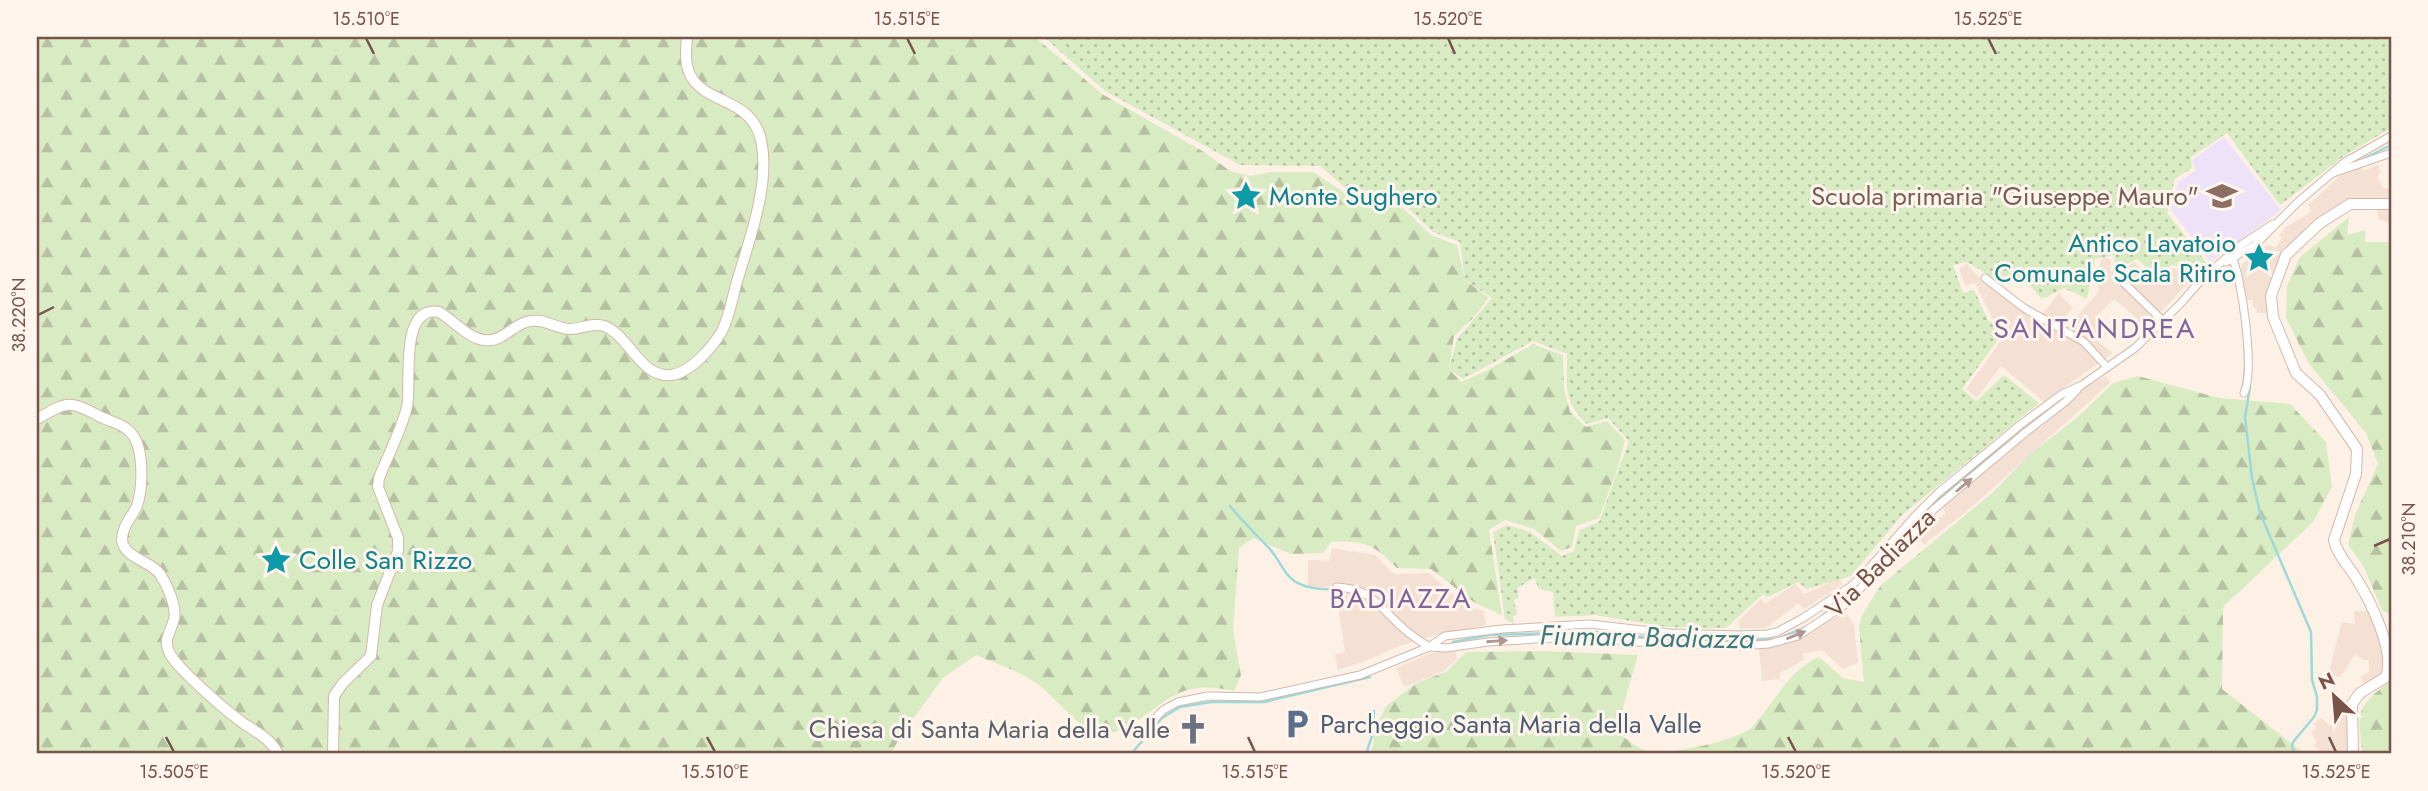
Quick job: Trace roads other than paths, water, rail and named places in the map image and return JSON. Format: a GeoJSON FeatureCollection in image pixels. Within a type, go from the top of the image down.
{"type":"FeatureCollection","features":[{"type":"Feature","properties":{"kind":"main road"},"geometry":{"type":"LineString","coordinates":[[333,754],[334,696],[343,683],[371,656],[377,605],[398,551],[398,538],[377,487],[410,395],[410,340],[417,322],[424,314],[430,311],[439,312],[478,339],[488,341],[535,320],[566,329],[601,325],[612,331],[648,367],[668,375],[688,368],[705,353],[722,331],[751,236],[763,176],[761,140],[753,122],[744,111],[699,86],[692,78],[686,57],[687,37]]}},
{"type":"Feature","properties":{"kind":"main road"},"geometry":{"type":"LineString","coordinates":[[2353,754],[2352,704],[2360,693],[2386,677],[2389,661],[2386,644],[2368,601],[2336,548],[2334,540],[2356,474],[2357,449],[2320,395],[2294,370],[2271,310],[2273,290],[2283,259],[2306,234],[2341,209],[2361,203],[2391,204]]}},
{"type":"Feature","properties":{"kind":"main road"},"geometry":{"type":"LineString","coordinates":[[37,419],[62,406],[76,405],[123,427],[133,435],[140,457],[141,479],[137,505],[124,528],[122,541],[128,551],[160,574],[167,589],[175,610],[173,624],[166,638],[170,653],[225,709],[272,743],[278,754]]}},
{"type":"Feature","properties":{"kind":"street"},"geometry":{"type":"LineString","coordinates":[[2329,174],[2391,136]]}},
{"type":"Feature","properties":{"kind":"street"},"geometry":{"type":"LineString","coordinates":[[2329,174],[2391,153]]}},
{"type":"Feature","properties":{"kind":"street","name":"Via Badiazza"},"geometry":{"type":"LineString","coordinates":[[1142,733],[1163,710],[1178,702],[1208,696],[1259,697],[1360,676],[1429,647],[1445,636],[1576,624],[1611,625],[1669,633],[1767,634],[1796,622],[1839,595],[1866,573],[1938,493],[2020,425],[2062,394],[2082,384],[2135,348],[2198,282],[2273,224],[2329,174]]}},
{"type":"Feature","properties":{"kind":"street"},"geometry":{"type":"LineString","coordinates":[[2232,256],[2242,299],[2249,378],[2244,393]]}},
{"type":"Feature","properties":{"kind":"street"},"geometry":{"type":"LineString","coordinates":[[1985,278],[2024,308],[2084,341],[2108,367]]}},
{"type":"Feature","properties":{"kind":"street"},"geometry":{"type":"LineString","coordinates":[[2123,281],[2163,321]]}},
{"type":"Feature","properties":{"kind":"street","name":"Via Badiazza"},"geometry":{"type":"LineString","coordinates":[[1429,647],[1446,648],[1477,643],[1588,636],[1676,644],[1738,646],[1769,644],[1805,632],[1846,604],[1933,510],[2065,402],[2082,384]]}},
{"type":"Feature","properties":{"kind":"street"},"geometry":{"type":"LineString","coordinates":[[1337,587],[1363,591],[1402,628],[1429,647]]}},
{"type":"Feature","properties":{"kind":"street"},"geometry":{"type":"LineString","coordinates":[[1839,595],[1846,604]]}},
{"type":"Feature","properties":{"kind":"waterway","name":"Fiumara Badiazza"},"geometry":{"type":"LineString","coordinates":[[2361,160],[2391,145]]}},
{"type":"Feature","properties":{"kind":"waterway"},"geometry":{"type":"LineString","coordinates":[[2250,387],[2245,417],[2252,478],[2260,513],[2311,632],[2312,680],[2317,697],[2317,710],[2293,742],[2295,754]]}},
{"type":"Feature","properties":{"kind":"waterway","name":"Fiumara Badiazza"},"geometry":{"type":"LineString","coordinates":[[1884,558],[1940,497],[2061,400]]}},
{"type":"Feature","properties":{"kind":"waterway"},"geometry":{"type":"LineString","coordinates":[[1230,506],[1297,583],[1310,588],[1338,589]]}},
{"type":"Feature","properties":{"kind":"waterway","name":"Fiumara Badiazza"},"geometry":{"type":"LineString","coordinates":[[1853,591],[1861,583]]}},
{"type":"Feature","properties":{"kind":"waterway","name":"Fiumara Badiazza"},"geometry":{"type":"LineString","coordinates":[[1821,617],[1832,608]]}},
{"type":"Feature","properties":{"kind":"waterway","name":"Fiumara Badiazza"},"geometry":{"type":"LineString","coordinates":[[1784,636],[1804,628]]}},
{"type":"Feature","properties":{"kind":"waterway","name":"Fiumara Badiazza"},"geometry":{"type":"LineString","coordinates":[[1453,642],[1489,635],[1596,632],[1664,639],[1774,639]]}},
{"type":"Feature","properties":{"kind":"waterway","name":"Fiumara Badiazza"},"geometry":{"type":"LineString","coordinates":[[1131,754],[1162,718],[1180,707],[1211,702],[1264,702],[1370,677]]}},
{"type":"Feature","properties":{"kind":"waterway"},"geometry":{"type":"LineString","coordinates":[[1366,754],[1373,733],[1374,711]]}},
{"type":"Feature","properties":{"kind":"place","name":"Monte Sughero"},"geometry":{"type":"Point","coordinates":[1246,196]}},
{"type":"Feature","properties":{"kind":"place","name":"Scuola primaria \"Giuseppe Mauro\""},"geometry":{"type":"Point","coordinates":[2222,196]}},
{"type":"Feature","properties":{"kind":"place","name":"Antico Lavatoio Comunale Scala Ritiro"},"geometry":{"type":"Point","coordinates":[2259,258]}},
{"type":"Feature","properties":{"kind":"place","name":"Colle San Rizzo"},"geometry":{"type":"Point","coordinates":[276,560]}},
{"type":"Feature","properties":{"kind":"place","name":"Parcheggio Santa Maria della Valle"},"geometry":{"type":"Point","coordinates":[1297,724]}},
{"type":"Feature","properties":{"kind":"place","name":"Chiesa di Santa Maria della Valle"},"geometry":{"type":"Point","coordinates":[1193,729]}},
{"type":"Feature","properties":{"kind":"district","name":"SANT'ANDREA"},"geometry":{"type":"Point","coordinates":[2095,328]}},
{"type":"Feature","properties":{"kind":"district","name":"BADIAZZA"},"geometry":{"type":"Point","coordinates":[1401,598]}}]}
